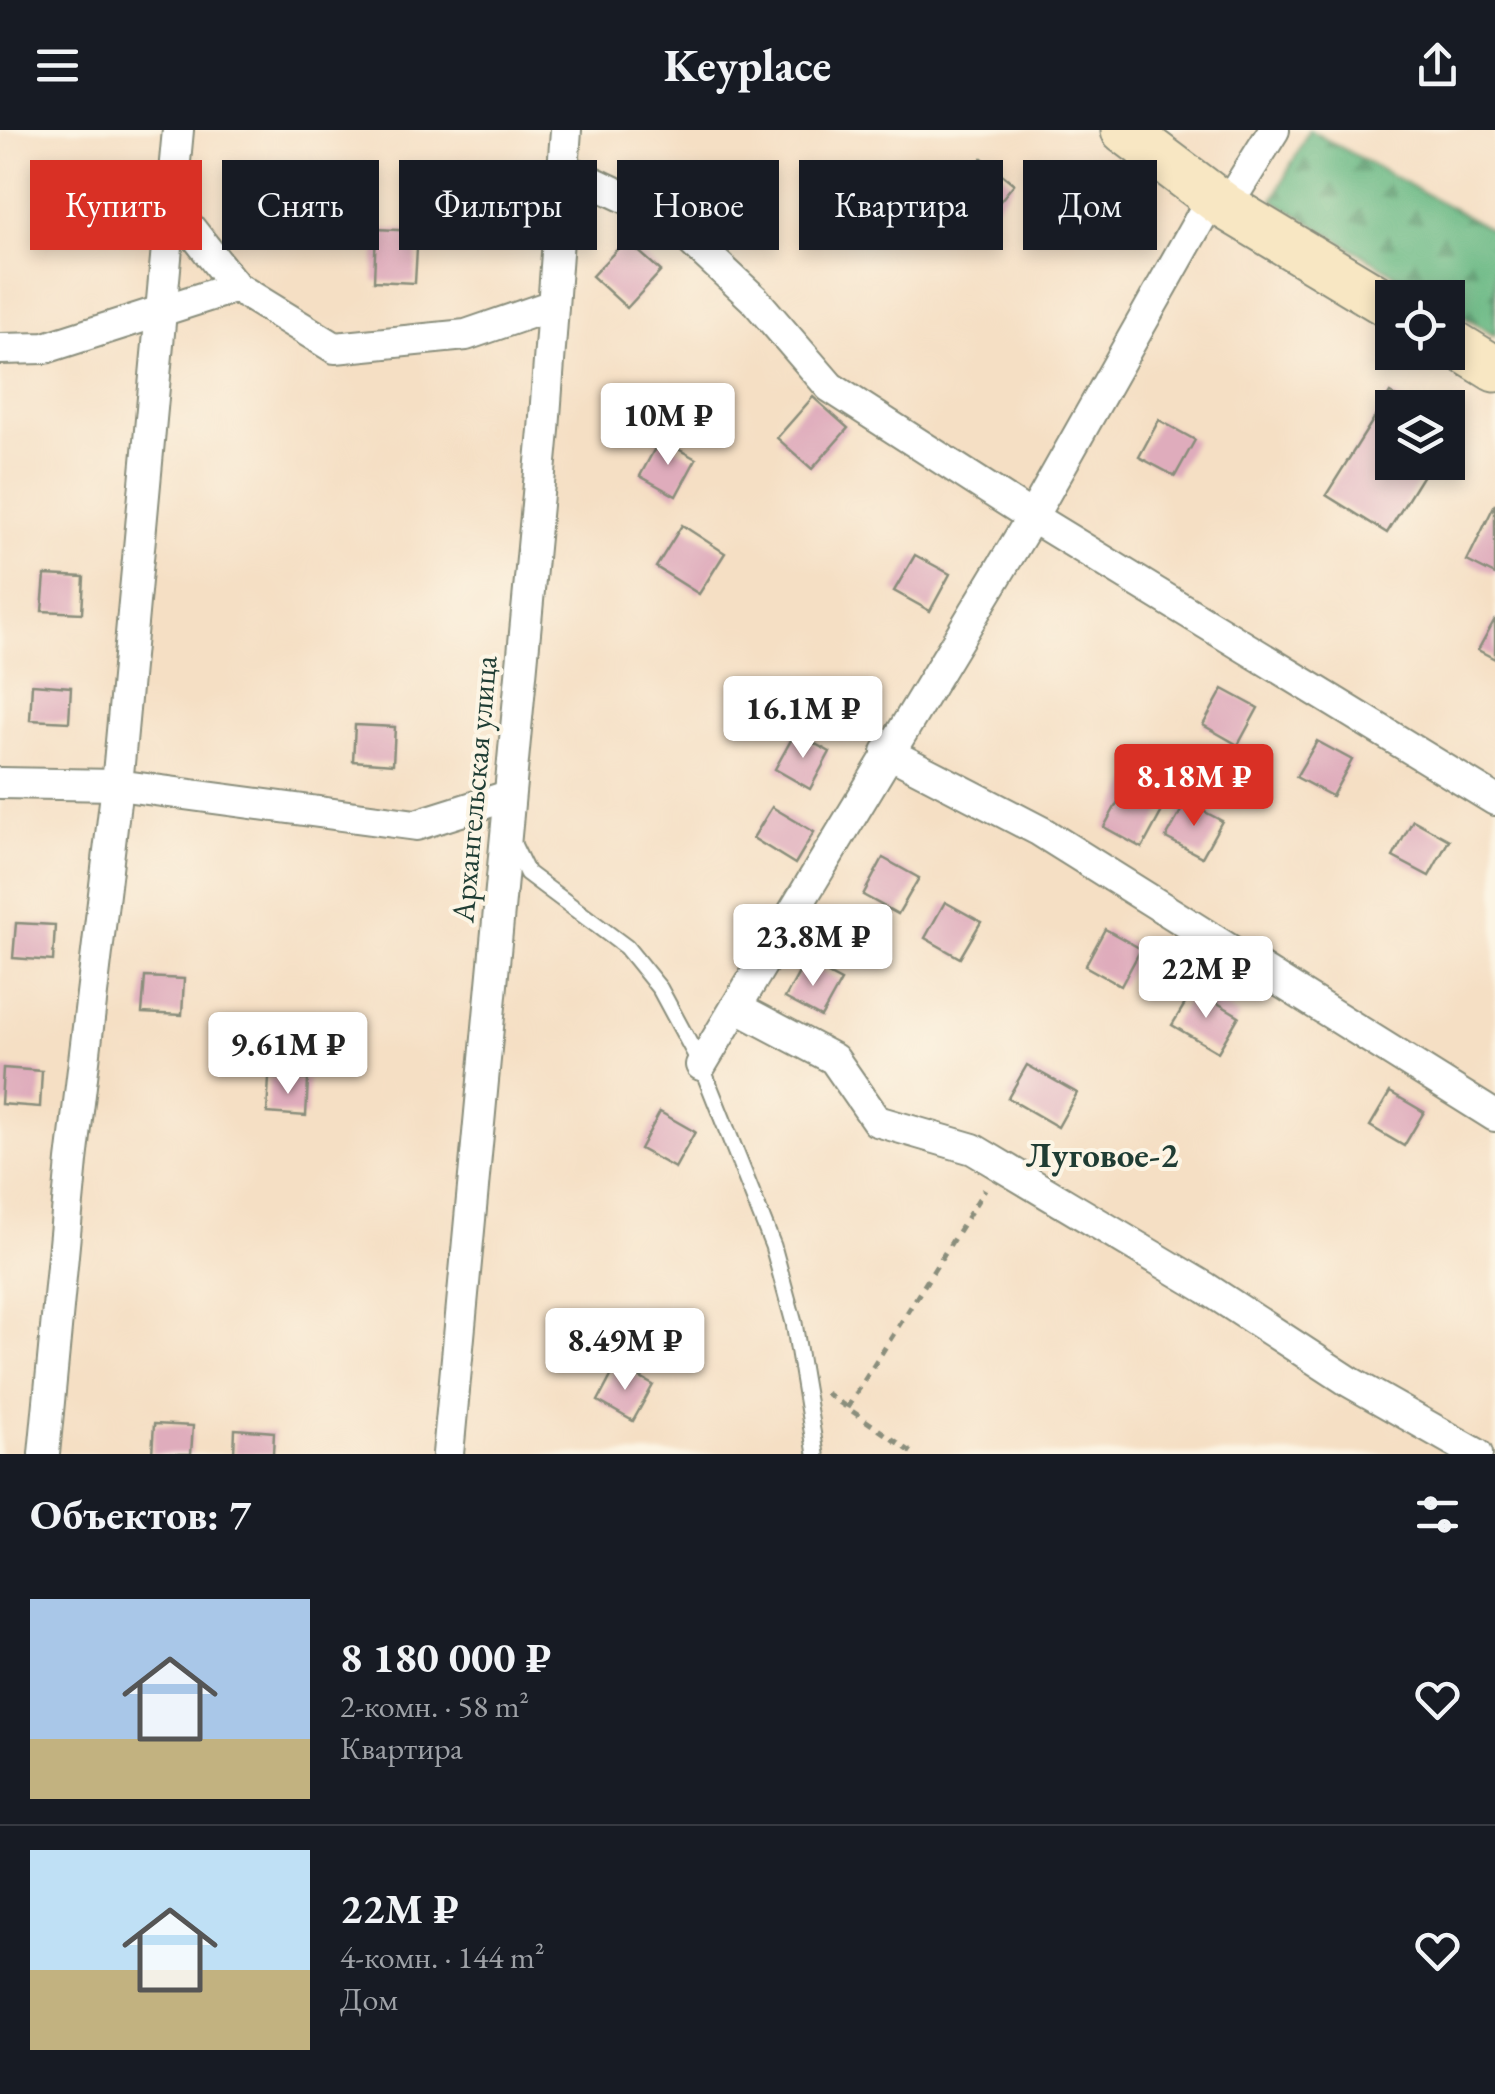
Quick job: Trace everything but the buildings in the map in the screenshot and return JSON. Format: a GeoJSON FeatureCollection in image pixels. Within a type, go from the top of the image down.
{"type":"FeatureCollection","features":[{"type":"Feature","properties":{"kind":"main road"},"geometry":{"type":"LineString","coordinates":[[1124,130],[1220,201],[1375,297]]}},
{"type":"Feature","properties":{"kind":"main road"},"geometry":{"type":"LineString","coordinates":[[1465,350],[1495,369]]}},
{"type":"Feature","properties":{"kind":"street"},"geometry":{"type":"LineString","coordinates":[[175,160],[178,130]]}},
{"type":"Feature","properties":{"kind":"street","name":"Архангельская улица"},"geometry":{"type":"LineString","coordinates":[[564,160],[566,130]]}},
{"type":"Feature","properties":{"kind":"street"},"geometry":{"type":"LineString","coordinates":[[701,1065],[1220,201],[1274,130]]}},
{"type":"Feature","properties":{"kind":"street"},"geometry":{"type":"LineString","coordinates":[[597,184],[665,216],[755,300],[830,387],[1032,517],[1495,800]]}},
{"type":"Feature","properties":{"kind":"street"},"geometry":{"type":"LineString","coordinates":[[202,244],[236,287],[335,348],[466,335],[554,305]]}},
{"type":"Feature","properties":{"kind":"street"},"geometry":{"type":"LineString","coordinates":[[44,1454],[72,1161],[117,786],[165,250]]}},
{"type":"Feature","properties":{"kind":"street","name":"Архангельская улица"},"geometry":{"type":"LineString","coordinates":[[448,1454],[558,250]]}},
{"type":"Feature","properties":{"kind":"street"},"geometry":{"type":"LineString","coordinates":[[0,349],[45,348],[158,308],[236,287]]}},
{"type":"Feature","properties":{"kind":"street"},"geometry":{"type":"LineString","coordinates":[[887,752],[1040,831],[1495,1116]]}},
{"type":"Feature","properties":{"kind":"street"},"geometry":{"type":"LineString","coordinates":[[0,783],[117,786],[416,825],[508,796]]}},
{"type":"Feature","properties":{"kind":"street"},"geometry":{"type":"LineString","coordinates":[[736,1007],[834,1060],[877,1120],[973,1149],[1206,1288],[1350,1382],[1477,1454]]}},
{"type":"Feature","properties":{"kind":"lane"},"geometry":{"type":"LineString","coordinates":[[505,827],[527,873],[626,947],[660,989],[701,1065],[774,1246],[816,1454]]}},
{"type":"Feature","properties":{"kind":"path"},"geometry":{"type":"LineString","coordinates":[[847,1408],[1000,1165]]}},
{"type":"Feature","properties":{"kind":"path"},"geometry":{"type":"LineString","coordinates":[[803,1377],[914,1454]]}},
{"type":"Feature","properties":{"kind":"green space"},"geometry":{"type":"Polygon","coordinates":[[[1309,130],[1495,232],[1495,336],[1465,317],[1465,280],[1404,280],[1273,200],[1309,130]]]}},
{"type":"Feature","properties":{"kind":"district","name":"Луговое-2"},"geometry":{"type":"Point","coordinates":[1102,1155]}}]}
